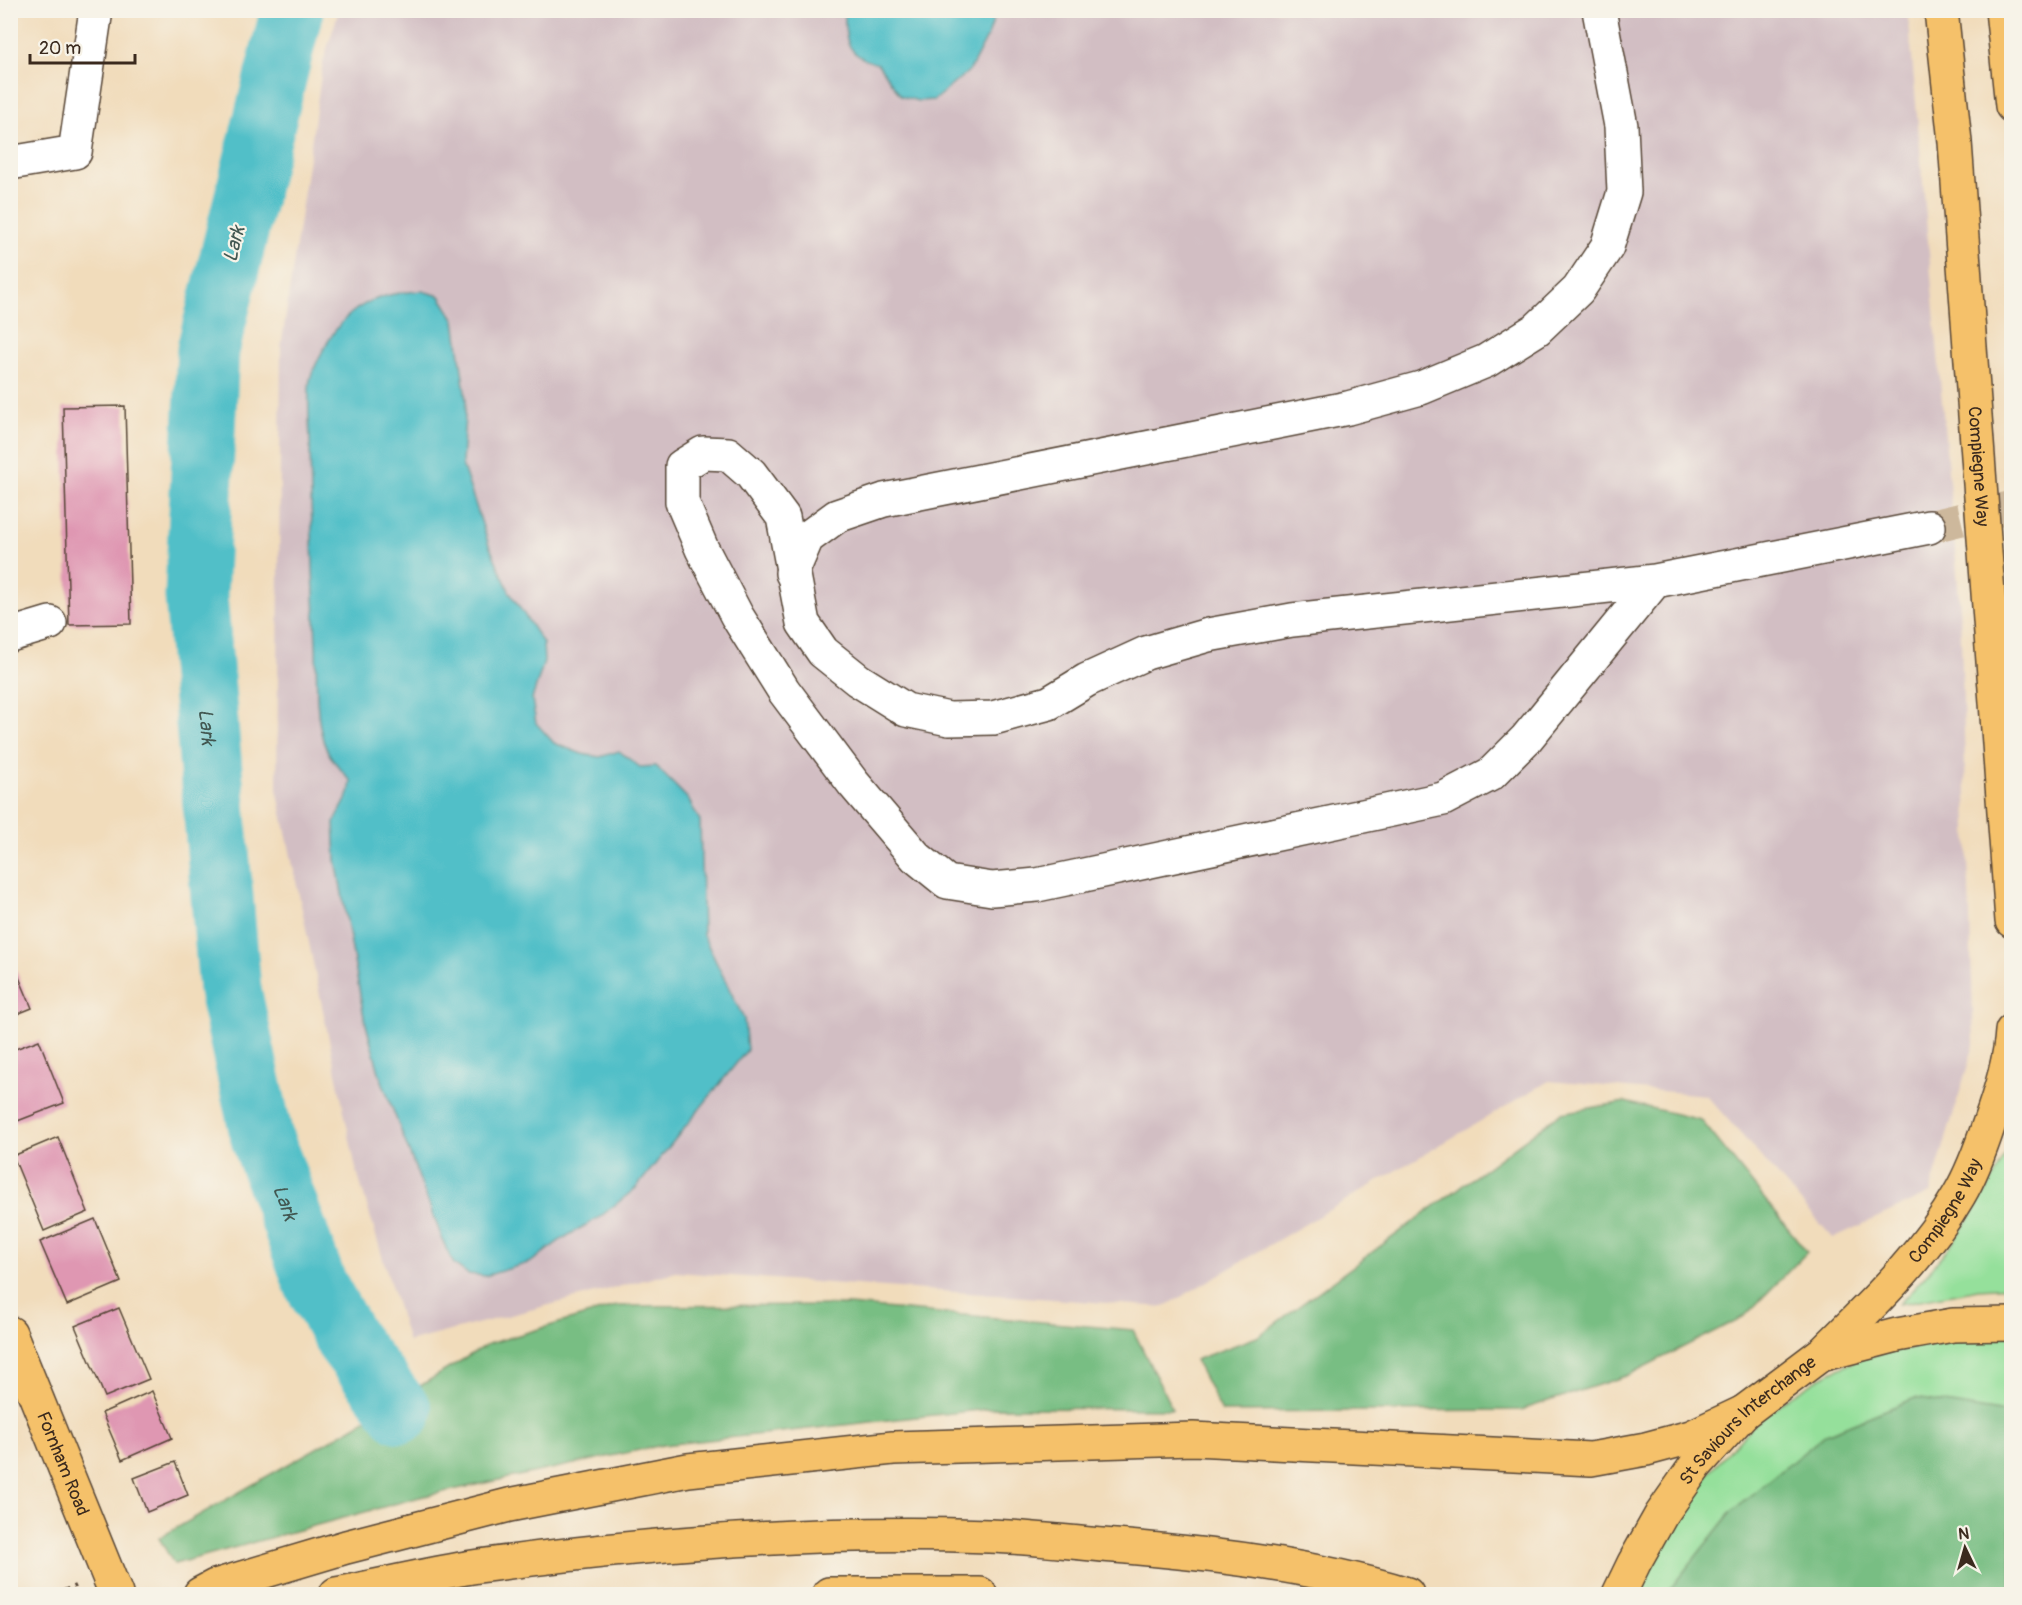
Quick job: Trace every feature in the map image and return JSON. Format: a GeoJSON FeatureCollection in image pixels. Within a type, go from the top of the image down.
{"type":"FeatureCollection","features":[{"type":"Feature","properties":{"kind":"main road","name":"Compiegne Way"},"geometry":{"type":"LineString","coordinates":[[1941,10],[1955,142],[2012,921]]}},
{"type":"Feature","properties":{"kind":"main road"},"geometry":{"type":"LineString","coordinates":[[2002,10],[2012,106]]}},
{"type":"Feature","properties":{"kind":"main road","name":"Compiegne Way"},"geometry":{"type":"LineString","coordinates":[[1820,1355],[1880,1295],[1924,1246],[1959,1196],[1978,1155],[1999,1097],[2011,1047],[2012,1031]]}},
{"type":"Feature","properties":{"kind":"main road","name":"St Saviours Interchange"},"geometry":{"type":"LineString","coordinates":[[1619,1594],[1661,1515],[1696,1465],[1744,1412],[1820,1355],[1897,1335],[1942,1327],[2012,1324]]}},
{"type":"Feature","properties":{"kind":"main road","name":"Fornham Road"},"geometry":{"type":"LineString","coordinates":[[10,1333],[116,1594]]}},
{"type":"Feature","properties":{"kind":"main road"},"geometry":{"type":"LineString","coordinates":[[200,1594],[215,1586],[346,1547],[509,1505],[688,1470],[893,1448],[1193,1439],[1591,1459],[1646,1449],[1691,1437],[1744,1412]]}},
{"type":"Feature","properties":{"kind":"main road"},"geometry":{"type":"LineString","coordinates":[[336,1594],[477,1566],[672,1544],[821,1535],[989,1536],[1155,1549],[1276,1565],[1369,1583],[1407,1594]]}},
{"type":"Feature","properties":{"kind":"main road"},"geometry":{"type":"LineString","coordinates":[[829,1594],[980,1594]]}},
{"type":"Feature","properties":{"kind":"street"},"geometry":{"type":"LineString","coordinates":[[10,163],[75,152],[96,10]]}},
{"type":"Feature","properties":{"kind":"street"},"geometry":{"type":"LineString","coordinates":[[792,573],[807,538],[837,516],[884,500],[1348,408],[1421,388],[1486,361],[1537,329],[1578,290],[1606,247],[1624,192],[1621,126],[1599,10]]}},
{"type":"Feature","properties":{"kind":"street"},"geometry":{"type":"LineString","coordinates":[[1655,581],[1526,738],[1491,774],[1443,799],[1037,885],[992,889],[947,882],[916,857],[853,783],[784,691],[737,616],[702,549],[682,502],[682,466],[703,453],[728,454],[751,474],[783,517],[803,624],[823,652],[858,680],[906,710],[949,719],[993,718],[1049,703],[1086,680],[1146,654],[1208,635],[1293,620],[1655,581],[1929,527]]}},
{"type":"Feature","properties":{"kind":"street"},"geometry":{"type":"LineString","coordinates":[[10,635],[50,623]]}},
{"type":"Feature","properties":{"kind":"shaded area"},"geometry":{"type":"Polygon","coordinates":[[[339,10],[1908,11],[1960,608],[1974,1044],[1930,1193],[1833,1238],[1706,1095],[1549,1081],[1164,1307],[675,1272],[408,1342],[356,1169],[277,789],[281,348],[323,62],[339,10]]]}},
{"type":"Feature","properties":{"kind":"green space"},"geometry":{"type":"Polygon","coordinates":[[[1625,1102],[1701,1120],[1807,1252],[1745,1316],[1626,1376],[1521,1410],[1222,1412],[1195,1360],[1257,1337],[1561,1113],[1625,1102]]]}},
{"type":"Feature","properties":{"kind":"green space"},"geometry":{"type":"Polygon","coordinates":[[[2011,1142],[2011,1287],[1978,1289],[1899,1304],[1933,1267],[1977,1208],[2011,1142]]]}},
{"type":"Feature","properties":{"kind":"green space"},"geometry":{"type":"Polygon","coordinates":[[[849,1305],[1133,1330],[1172,1409],[997,1408],[663,1445],[420,1497],[174,1564],[159,1538],[357,1425],[488,1344],[617,1306],[849,1305]]]}},
{"type":"Feature","properties":{"kind":"green space"},"geometry":{"type":"Polygon","coordinates":[[[2011,1329],[2011,1594],[1641,1594],[1668,1531],[1691,1493],[1751,1427],[1785,1400],[1823,1376],[1864,1357],[2011,1329]]]}},
{"type":"Feature","properties":{"kind":"green space"},"geometry":{"type":"Polygon","coordinates":[[[1915,1398],[2011,1414],[2011,1594],[1666,1594],[1731,1512],[1826,1434],[1915,1398]]]}},
{"type":"Feature","properties":{"kind":"water"},"geometry":{"type":"Polygon","coordinates":[[[845,10],[996,11],[989,33],[970,70],[934,100],[918,101],[901,96],[878,64],[854,52],[845,31],[845,10]]]}},
{"type":"Feature","properties":{"kind":"water"},"geometry":{"type":"Polygon","coordinates":[[[422,291],[440,296],[455,320],[466,400],[462,464],[489,545],[510,593],[543,643],[544,662],[532,699],[536,723],[554,743],[582,754],[600,757],[619,751],[640,767],[656,766],[688,799],[700,821],[703,935],[744,1019],[747,1050],[636,1188],[600,1217],[562,1239],[531,1262],[485,1276],[468,1274],[454,1264],[447,1251],[380,1076],[364,1017],[336,860],[334,823],[349,794],[351,781],[324,743],[317,703],[309,409],[311,376],[329,339],[351,313],[381,297],[422,291]]]}},
{"type":"Feature","properties":{"kind":"building"},"geometry":{"type":"Polygon","coordinates":[[[125,406],[131,624],[69,625],[63,407],[125,406]]]}},
{"type":"Feature","properties":{"kind":"building"},"geometry":{"type":"Polygon","coordinates":[[[10,956],[32,1008],[10,1017],[10,956]]]}},
{"type":"Feature","properties":{"kind":"building"},"geometry":{"type":"Polygon","coordinates":[[[39,1040],[64,1103],[15,1122],[10,1110],[10,1051],[39,1040]]]}},
{"type":"Feature","properties":{"kind":"building"},"geometry":{"type":"Polygon","coordinates":[[[58,1137],[88,1212],[44,1231],[13,1156],[58,1137]]]}},
{"type":"Feature","properties":{"kind":"building"},"geometry":{"type":"Polygon","coordinates":[[[95,1219],[121,1282],[67,1305],[40,1242],[95,1219]]]}},
{"type":"Feature","properties":{"kind":"building"},"geometry":{"type":"Polygon","coordinates":[[[119,1308],[149,1379],[105,1397],[75,1326],[119,1308]]]}},
{"type":"Feature","properties":{"kind":"building"},"geometry":{"type":"Polygon","coordinates":[[[152,1391],[172,1438],[122,1460],[102,1413],[152,1391]]]}},
{"type":"Feature","properties":{"kind":"building"},"geometry":{"type":"Polygon","coordinates":[[[175,1462],[188,1495],[147,1512],[134,1478],[175,1462]]]}},
{"type":"Feature","properties":{"kind":"waterway","name":"Lark"},"geometry":{"type":"LineString","coordinates":[[292,10],[208,350],[196,596],[230,990],[262,1138],[315,1283],[347,1341],[401,1412]]}},
{"type":"Feature","properties":{"kind":"tunnel"},"geometry":{"type":"LineString","coordinates":[[1929,527],[2012,507]]}}]}
